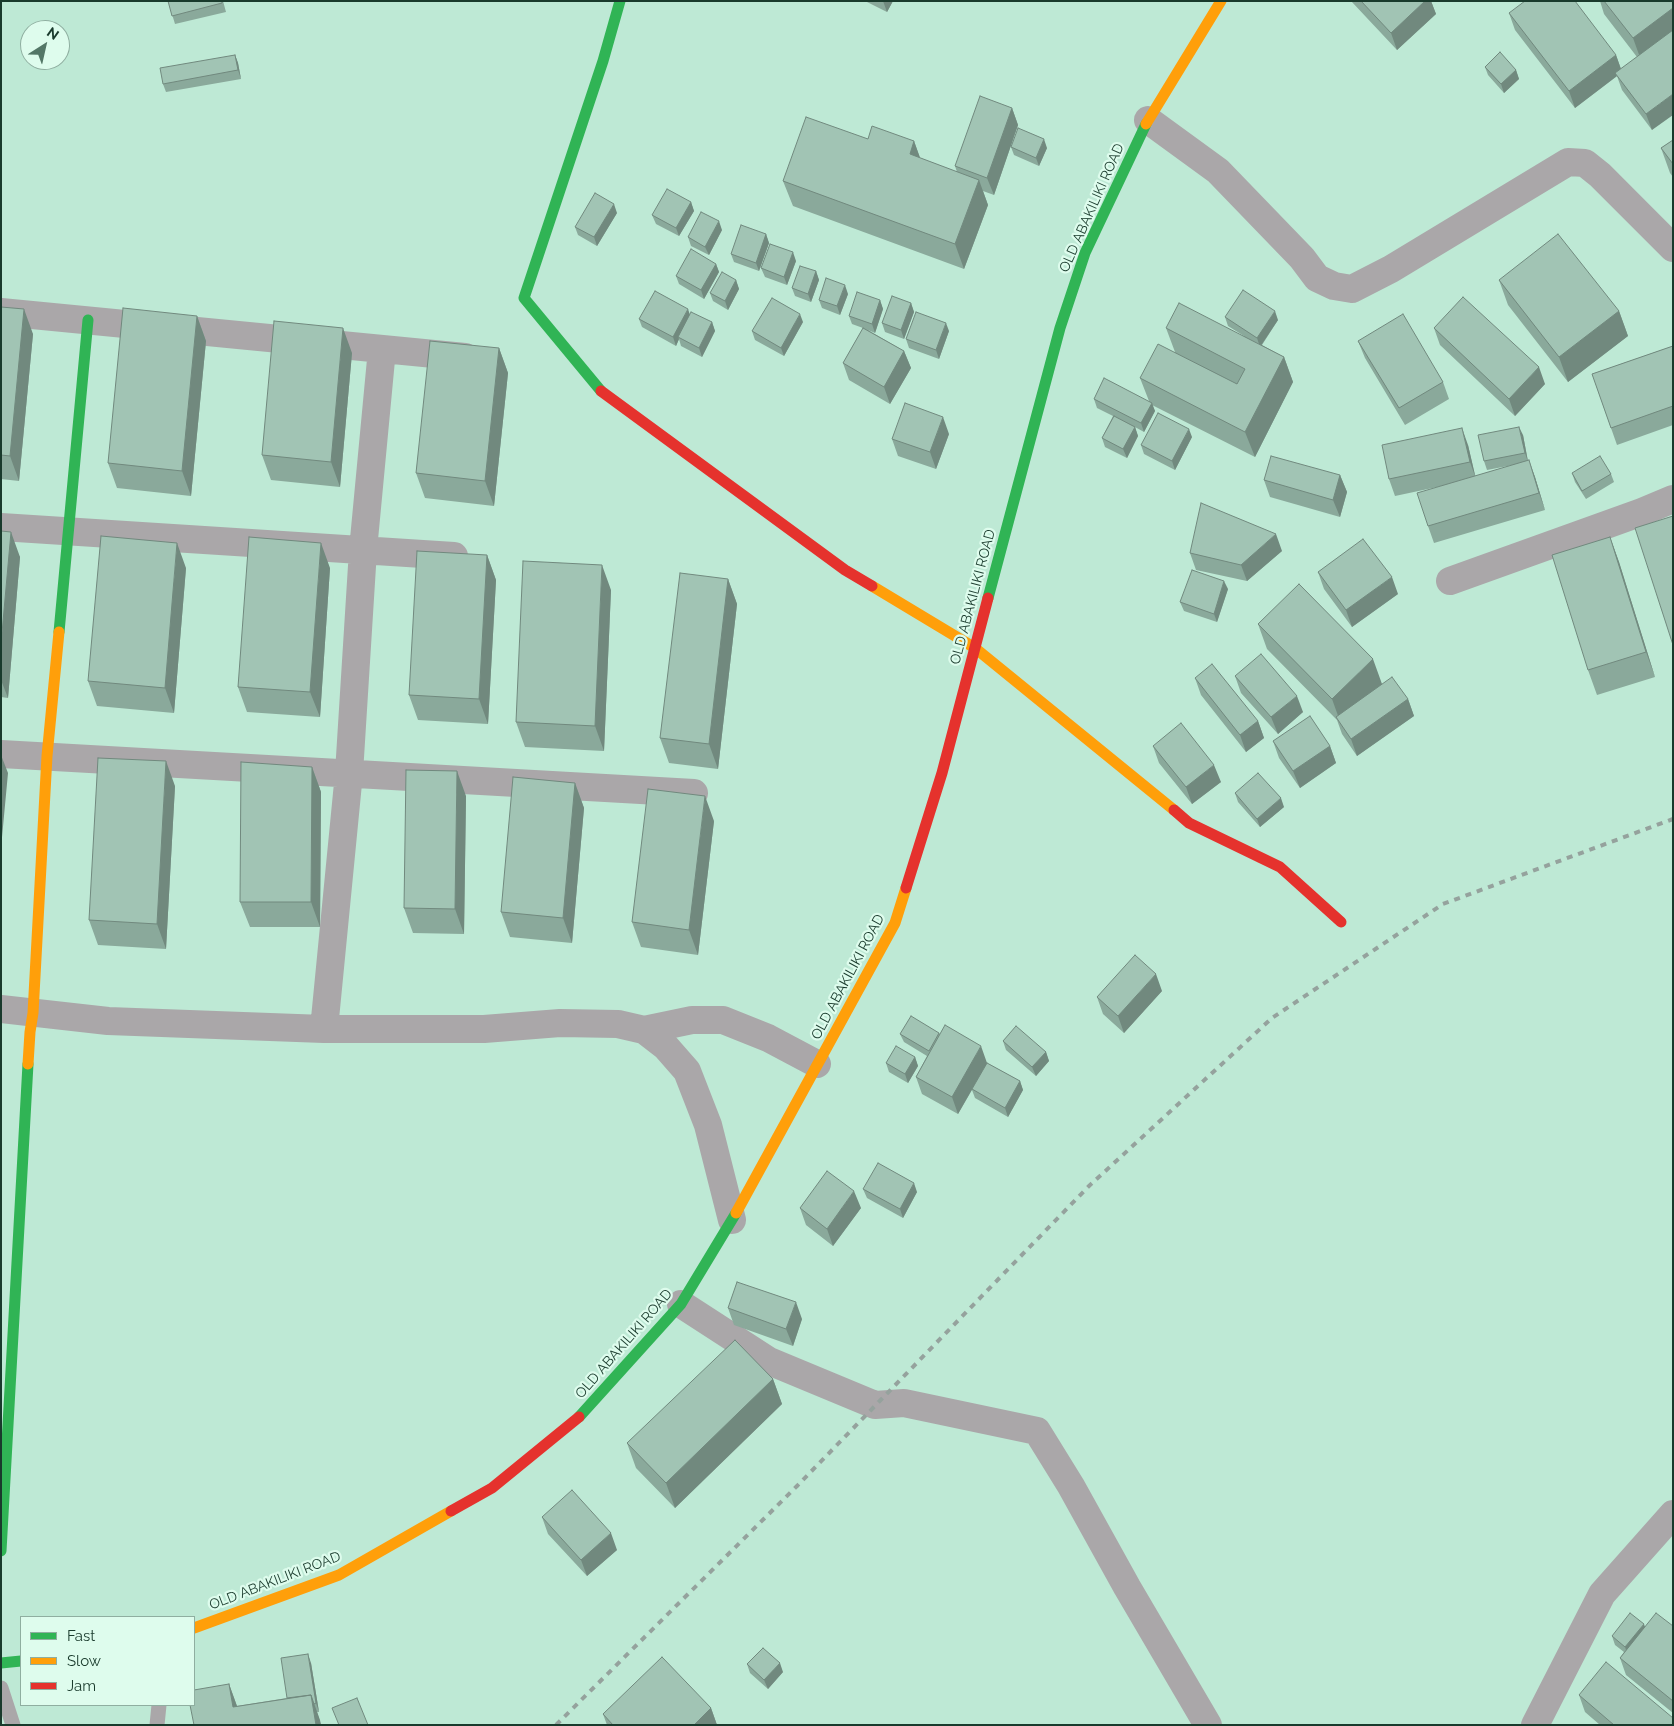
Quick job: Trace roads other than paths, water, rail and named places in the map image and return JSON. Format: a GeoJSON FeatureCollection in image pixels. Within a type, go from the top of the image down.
{"type":"FeatureCollection","features":[{"type":"Feature","properties":{"kind":"street"},"geometry":{"type":"LineString","coordinates":[[620,1],[603,61],[524,298],[597,388],[845,570],[975,648],[1189,823],[1280,866],[1341,922]]}},
{"type":"Feature","properties":{"kind":"street","name":"OLD ABAKILIKI ROAD"},"geometry":{"type":"LineString","coordinates":[[195,1628],[339,1576],[492,1488],[577,1420],[681,1304],[732,1220],[895,923],[942,772],[1060,328],[1085,253],[1148,120],[1221,1]]}},
{"type":"Feature","properties":{"kind":"street"},"geometry":{"type":"LineString","coordinates":[[1148,120],[1218,171],[1302,258],[1318,278],[1334,286],[1352,289],[1391,269],[1568,162],[1585,163],[1600,175],[1673,248]]}},
{"type":"Feature","properties":{"kind":"street"},"geometry":{"type":"LineString","coordinates":[[1,312],[493,360]]}},
{"type":"Feature","properties":{"kind":"street"},"geometry":{"type":"LineString","coordinates":[[1,1551],[47,756],[88,320]]}},
{"type":"Feature","properties":{"kind":"street"},"geometry":{"type":"LineString","coordinates":[[324,1029],[349,773],[363,550],[382,349]]}},
{"type":"Feature","properties":{"kind":"street"},"geometry":{"type":"LineString","coordinates":[[1450,581],[1642,512],[1673,499]]}},
{"type":"Feature","properties":{"kind":"street"},"geometry":{"type":"LineString","coordinates":[[1,527],[478,557]]}},
{"type":"Feature","properties":{"kind":"street"},"geometry":{"type":"LineString","coordinates":[[1,754],[694,793]]}},
{"type":"Feature","properties":{"kind":"street"},"geometry":{"type":"LineString","coordinates":[[1,1009],[108,1021],[324,1029],[484,1029],[560,1023],[618,1024],[644,1030],[666,1047],[687,1071],[708,1125],[732,1220]]}},
{"type":"Feature","properties":{"kind":"street"},"geometry":{"type":"LineString","coordinates":[[644,1030],[692,1020],[723,1020],[768,1038],[817,1064]]}},
{"type":"Feature","properties":{"kind":"street"},"geometry":{"type":"LineString","coordinates":[[681,1304],[769,1361],[875,1405],[904,1403],[1037,1431],[1208,1725]]}},
{"type":"Feature","properties":{"kind":"street"},"geometry":{"type":"LineString","coordinates":[[1535,1725],[1602,1594],[1673,1514]]}},
{"type":"Feature","properties":{"kind":"street"},"geometry":{"type":"LineString","coordinates":[[1,1663],[20,1661]]}},
{"type":"Feature","properties":{"kind":"lane"},"geometry":{"type":"LineString","coordinates":[[1,1688],[13,1725]]}},
{"type":"Feature","properties":{"kind":"railway"},"geometry":{"type":"LineString","coordinates":[[556,1725],[797,1486],[1089,1186],[1272,1018],[1443,904],[1673,819]]}}]}
